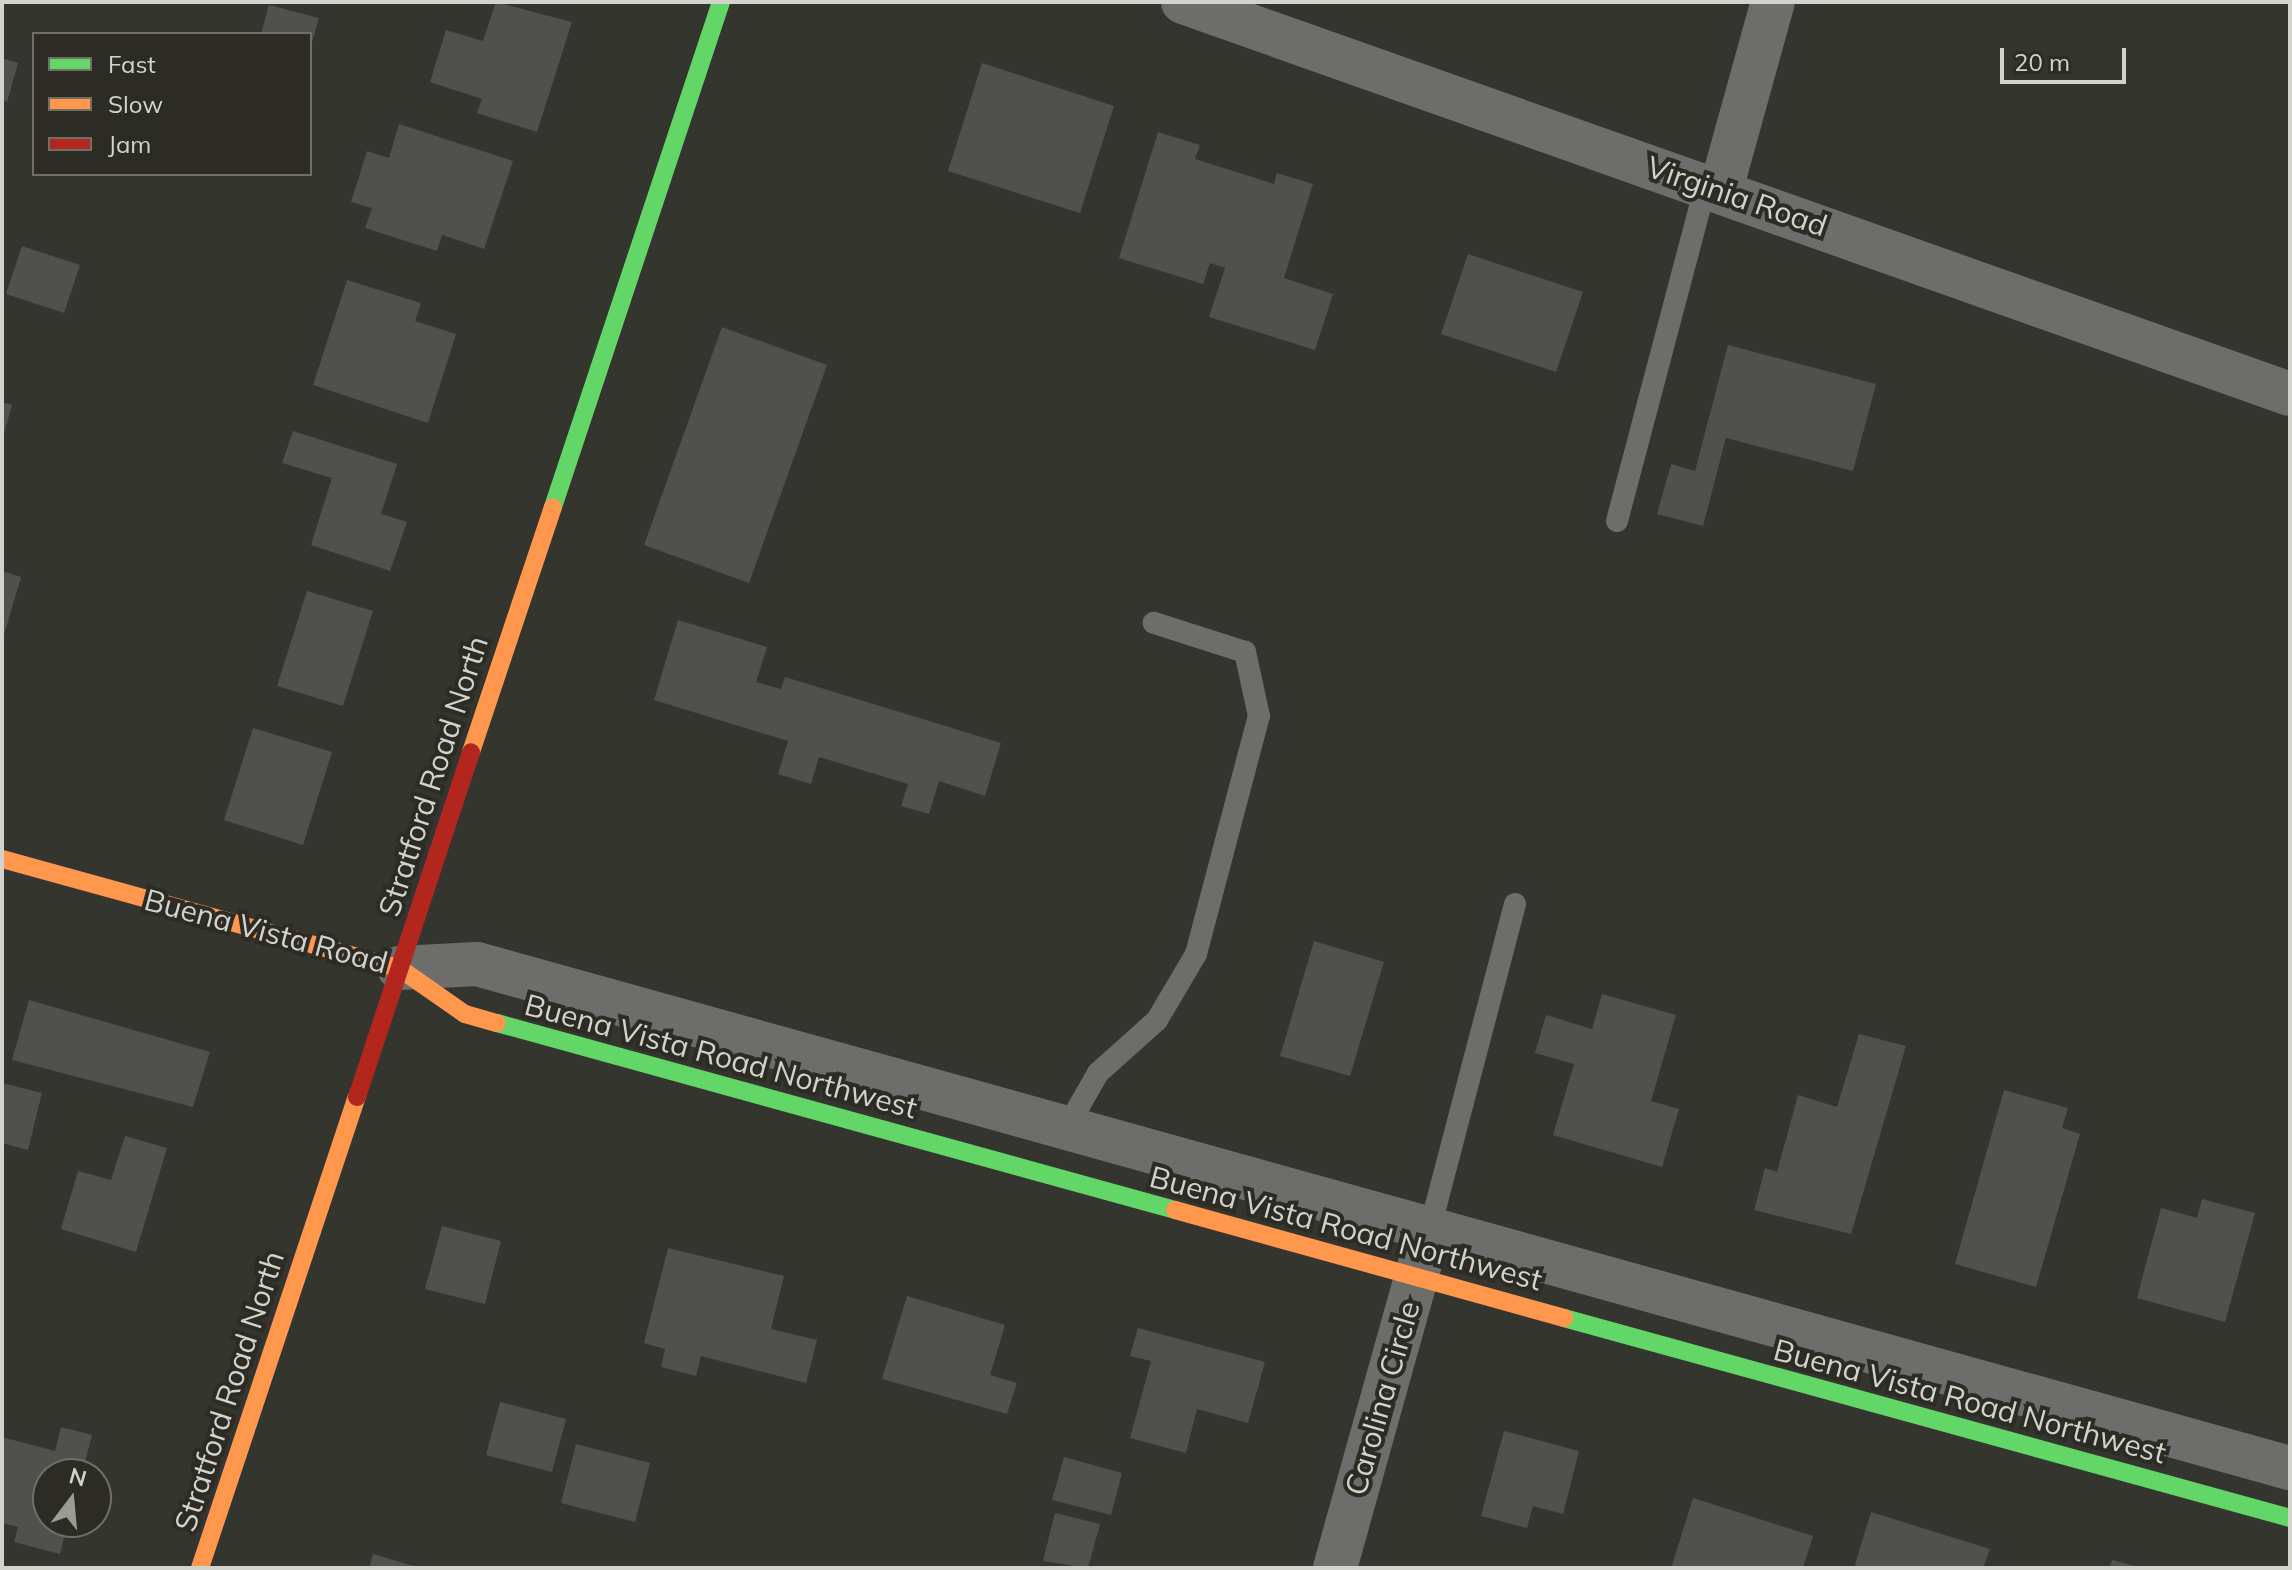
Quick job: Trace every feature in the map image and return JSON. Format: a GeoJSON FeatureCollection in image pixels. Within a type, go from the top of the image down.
{"type":"FeatureCollection","features":[{"type":"Feature","properties":{"kind":"street","name":"Stratford Road North"},"geometry":{"type":"LineString","coordinates":[[200,1568],[721,2]]}},
{"type":"Feature","properties":{"kind":"street","name":"Virginia Road"},"geometry":{"type":"LineString","coordinates":[[1183,2],[1714,187],[2290,394]]}},
{"type":"Feature","properties":{"kind":"street"},"geometry":{"type":"LineString","coordinates":[[1714,187],[1773,2]]}},
{"type":"Feature","properties":{"kind":"street","name":"Buena Vista Road"},"geometry":{"type":"LineString","coordinates":[[2,859],[399,968],[477,964],[2290,1468]]}},
{"type":"Feature","properties":{"kind":"street","name":"Buena Vista Road Northwest"},"geometry":{"type":"LineString","coordinates":[[399,968],[465,1014],[1417,1274],[2290,1518]]}},
{"type":"Feature","properties":{"kind":"street","name":"Carolina Circle"},"geometry":{"type":"LineString","coordinates":[[1335,1568],[1430,1228]]}},
{"type":"Feature","properties":{"kind":"lane"},"geometry":{"type":"LineString","coordinates":[[1617,521],[1714,187]]}},
{"type":"Feature","properties":{"kind":"lane"},"geometry":{"type":"LineString","coordinates":[[1067,1127],[1098,1073],[1157,1020],[1196,954],[1259,716],[1245,652],[1154,623]]}},
{"type":"Feature","properties":{"kind":"lane"},"geometry":{"type":"LineString","coordinates":[[1430,1228],[1515,904]]}},
{"type":"Feature","properties":{"kind":"building"},"geometry":{"type":"Polygon","coordinates":[[[496,2],[572,22],[537,132],[477,113],[482,99],[430,82],[446,30],[483,41],[496,2]]]}},
{"type":"Feature","properties":{"kind":"building"},"geometry":{"type":"Polygon","coordinates":[[[269,5],[319,18],[312,42],[312,32],[262,32],[269,5]]]}},
{"type":"Feature","properties":{"kind":"building"},"geometry":{"type":"Polygon","coordinates":[[[2,58],[18,63],[7,102],[2,100],[2,58]]]}},
{"type":"Feature","properties":{"kind":"building"},"geometry":{"type":"Polygon","coordinates":[[[982,63],[1114,106],[1080,213],[948,171],[982,63]]]}},
{"type":"Feature","properties":{"kind":"building"},"geometry":{"type":"Polygon","coordinates":[[[399,124],[513,161],[484,249],[442,235],[437,251],[365,228],[372,208],[351,202],[367,151],[389,158],[399,124]]]}},
{"type":"Feature","properties":{"kind":"building"},"geometry":{"type":"Polygon","coordinates":[[[1158,132],[1200,145],[1195,159],[1274,184],[1277,173],[1313,184],[1284,278],[1333,294],[1315,350],[1209,317],[1225,268],[1210,263],[1203,284],[1119,258],[1158,132]]]}},
{"type":"Feature","properties":{"kind":"building"},"geometry":{"type":"Polygon","coordinates":[[[22,246],[80,265],[64,313],[6,294],[22,246]]]}},
{"type":"Feature","properties":{"kind":"building"},"geometry":{"type":"Polygon","coordinates":[[[1468,254],[1583,292],[1556,372],[1441,334],[1468,254]]]}},
{"type":"Feature","properties":{"kind":"building"},"geometry":{"type":"Polygon","coordinates":[[[347,280],[421,303],[415,321],[456,334],[428,423],[313,385],[347,280]]]}},
{"type":"Feature","properties":{"kind":"building"},"geometry":{"type":"Polygon","coordinates":[[[722,327],[827,365],[749,583],[644,545],[722,327]]]}},
{"type":"Feature","properties":{"kind":"building"},"geometry":{"type":"Polygon","coordinates":[[[1728,345],[1876,384],[1853,471],[1726,438],[1703,526],[1657,514],[1671,464],[1695,471],[1728,345]]]}},
{"type":"Feature","properties":{"kind":"building"},"geometry":{"type":"Polygon","coordinates":[[[2,402],[12,405],[3,437],[2,437],[2,402]]]}},
{"type":"Feature","properties":{"kind":"building"},"geometry":{"type":"Polygon","coordinates":[[[293,431],[397,464],[381,514],[407,522],[390,571],[311,545],[332,478],[282,463],[293,431]]]}},
{"type":"Feature","properties":{"kind":"building"},"geometry":{"type":"Polygon","coordinates":[[[2,571],[21,577],[3,638],[2,637],[2,571]]]}},
{"type":"Feature","properties":{"kind":"building"},"geometry":{"type":"Polygon","coordinates":[[[307,591],[373,611],[343,706],[277,686],[307,591]]]}},
{"type":"Feature","properties":{"kind":"building"},"geometry":{"type":"Polygon","coordinates":[[[678,620],[767,647],[756,682],[781,689],[785,677],[1001,743],[985,796],[939,781],[929,814],[901,806],[908,784],[819,757],[811,784],[778,774],[788,741],[654,700],[678,620]]]}},
{"type":"Feature","properties":{"kind":"building"},"geometry":{"type":"Polygon","coordinates":[[[253,728],[332,752],[303,845],[224,820],[253,728]]]}},
{"type":"Feature","properties":{"kind":"building"},"geometry":{"type":"Polygon","coordinates":[[[1314,941],[1384,962],[1350,1076],[1280,1056],[1314,941]]]}},
{"type":"Feature","properties":{"kind":"building"},"geometry":{"type":"Polygon","coordinates":[[[1602,994],[1676,1015],[1651,1101],[1679,1109],[1662,1167],[1553,1135],[1574,1064],[1535,1053],[1546,1015],[1592,1029],[1602,994]]]}},
{"type":"Feature","properties":{"kind":"building"},"geometry":{"type":"Polygon","coordinates":[[[29,1000],[210,1052],[193,1107],[12,1060],[29,1000]]]}},
{"type":"Feature","properties":{"kind":"building"},"geometry":{"type":"Polygon","coordinates":[[[1859,1034],[1906,1046],[1851,1234],[1754,1210],[1765,1168],[1777,1172],[1798,1095],[1837,1107],[1859,1034]]]}},
{"type":"Feature","properties":{"kind":"building"},"geometry":{"type":"Polygon","coordinates":[[[2,1083],[42,1093],[28,1150],[2,1143],[2,1083]]]}},
{"type":"Feature","properties":{"kind":"building"},"geometry":{"type":"Polygon","coordinates":[[[2004,1090],[2068,1108],[2062,1128],[2080,1134],[2036,1287],[1955,1264],[2004,1090]]]}},
{"type":"Feature","properties":{"kind":"building"},"geometry":{"type":"Polygon","coordinates":[[[125,1136],[167,1148],[136,1252],[61,1229],[78,1171],[111,1180],[125,1136]]]}},
{"type":"Feature","properties":{"kind":"building"},"geometry":{"type":"Polygon","coordinates":[[[2202,1199],[2255,1213],[2225,1322],[2137,1298],[2161,1208],[2197,1218],[2202,1199]]]}},
{"type":"Feature","properties":{"kind":"building"},"geometry":{"type":"Polygon","coordinates":[[[442,1226],[501,1241],[485,1304],[425,1289],[442,1226]]]}},
{"type":"Feature","properties":{"kind":"building"},"geometry":{"type":"Polygon","coordinates":[[[668,1248],[784,1276],[771,1329],[817,1340],[806,1383],[701,1356],[696,1376],[661,1367],[665,1349],[644,1343],[668,1248]]]}},
{"type":"Feature","properties":{"kind":"building"},"geometry":{"type":"Polygon","coordinates":[[[907,1296],[1005,1325],[990,1375],[1017,1383],[1007,1414],[882,1379],[907,1296]]]}},
{"type":"Feature","properties":{"kind":"building"},"geometry":{"type":"Polygon","coordinates":[[[1138,1328],[1265,1362],[1248,1423],[1197,1409],[1186,1453],[1130,1438],[1151,1361],[1130,1356],[1138,1328]]]}},
{"type":"Feature","properties":{"kind":"building"},"geometry":{"type":"Polygon","coordinates":[[[500,1402],[566,1419],[552,1472],[486,1455],[500,1402]]]}},
{"type":"Feature","properties":{"kind":"building"},"geometry":{"type":"Polygon","coordinates":[[[61,1427],[92,1435],[86,1458],[32,1458],[32,1538],[64,1538],[60,1554],[14,1542],[18,1527],[2,1523],[2,1437],[55,1451],[61,1427]]]}},
{"type":"Feature","properties":{"kind":"building"},"geometry":{"type":"Polygon","coordinates":[[[1504,1431],[1579,1451],[1563,1514],[1533,1506],[1527,1528],[1481,1516],[1504,1431]]]}},
{"type":"Feature","properties":{"kind":"building"},"geometry":{"type":"Polygon","coordinates":[[[576,1444],[650,1463],[635,1522],[561,1503],[576,1444]]]}},
{"type":"Feature","properties":{"kind":"building"},"geometry":{"type":"Polygon","coordinates":[[[1064,1457],[1122,1473],[1111,1515],[1052,1500],[1064,1457]]]}},
{"type":"Feature","properties":{"kind":"building"},"geometry":{"type":"Polygon","coordinates":[[[1693,1498],[1813,1536],[1803,1568],[1671,1568],[1693,1498]]]}},
{"type":"Feature","properties":{"kind":"building"},"geometry":{"type":"Polygon","coordinates":[[[1871,1512],[1990,1549],[1983,1568],[1854,1568],[1871,1512]]]}},
{"type":"Feature","properties":{"kind":"building"},"geometry":{"type":"Polygon","coordinates":[[[1055,1513],[1100,1524],[1088,1568],[1043,1561],[1055,1513]]]}},
{"type":"Feature","properties":{"kind":"building"},"geometry":{"type":"Polygon","coordinates":[[[373,1554],[417,1567],[417,1568],[369,1568],[373,1554]]]}},
{"type":"Feature","properties":{"kind":"building"},"geometry":{"type":"Polygon","coordinates":[[[2112,1560],[2139,1567],[2109,1568],[2112,1560]]]}},
{"type":"Feature","properties":{"kind":"traffic: fast"},"geometry":{"type":"LineString","coordinates":[[553,507],[721,2]]}},
{"type":"Feature","properties":{"kind":"traffic: fast"},"geometry":{"type":"LineString","coordinates":[[497,1023],[1175,1210]]}},
{"type":"Feature","properties":{"kind":"traffic: fast"},"geometry":{"type":"LineString","coordinates":[[1564,1318],[2290,1518]]}},
{"type":"Feature","properties":{"kind":"traffic: slow"},"geometry":{"type":"LineString","coordinates":[[471,752],[553,507]]}},
{"type":"Feature","properties":{"kind":"traffic: slow"},"geometry":{"type":"LineString","coordinates":[[2,859],[399,968],[465,1014],[497,1023]]}},
{"type":"Feature","properties":{"kind":"traffic: slow"},"geometry":{"type":"LineString","coordinates":[[200,1568],[357,1097]]}},
{"type":"Feature","properties":{"kind":"traffic: slow"},"geometry":{"type":"LineString","coordinates":[[1175,1210],[1564,1318]]}},
{"type":"Feature","properties":{"kind":"traffic: jam"},"geometry":{"type":"LineString","coordinates":[[357,1097],[471,752]]}}]}
